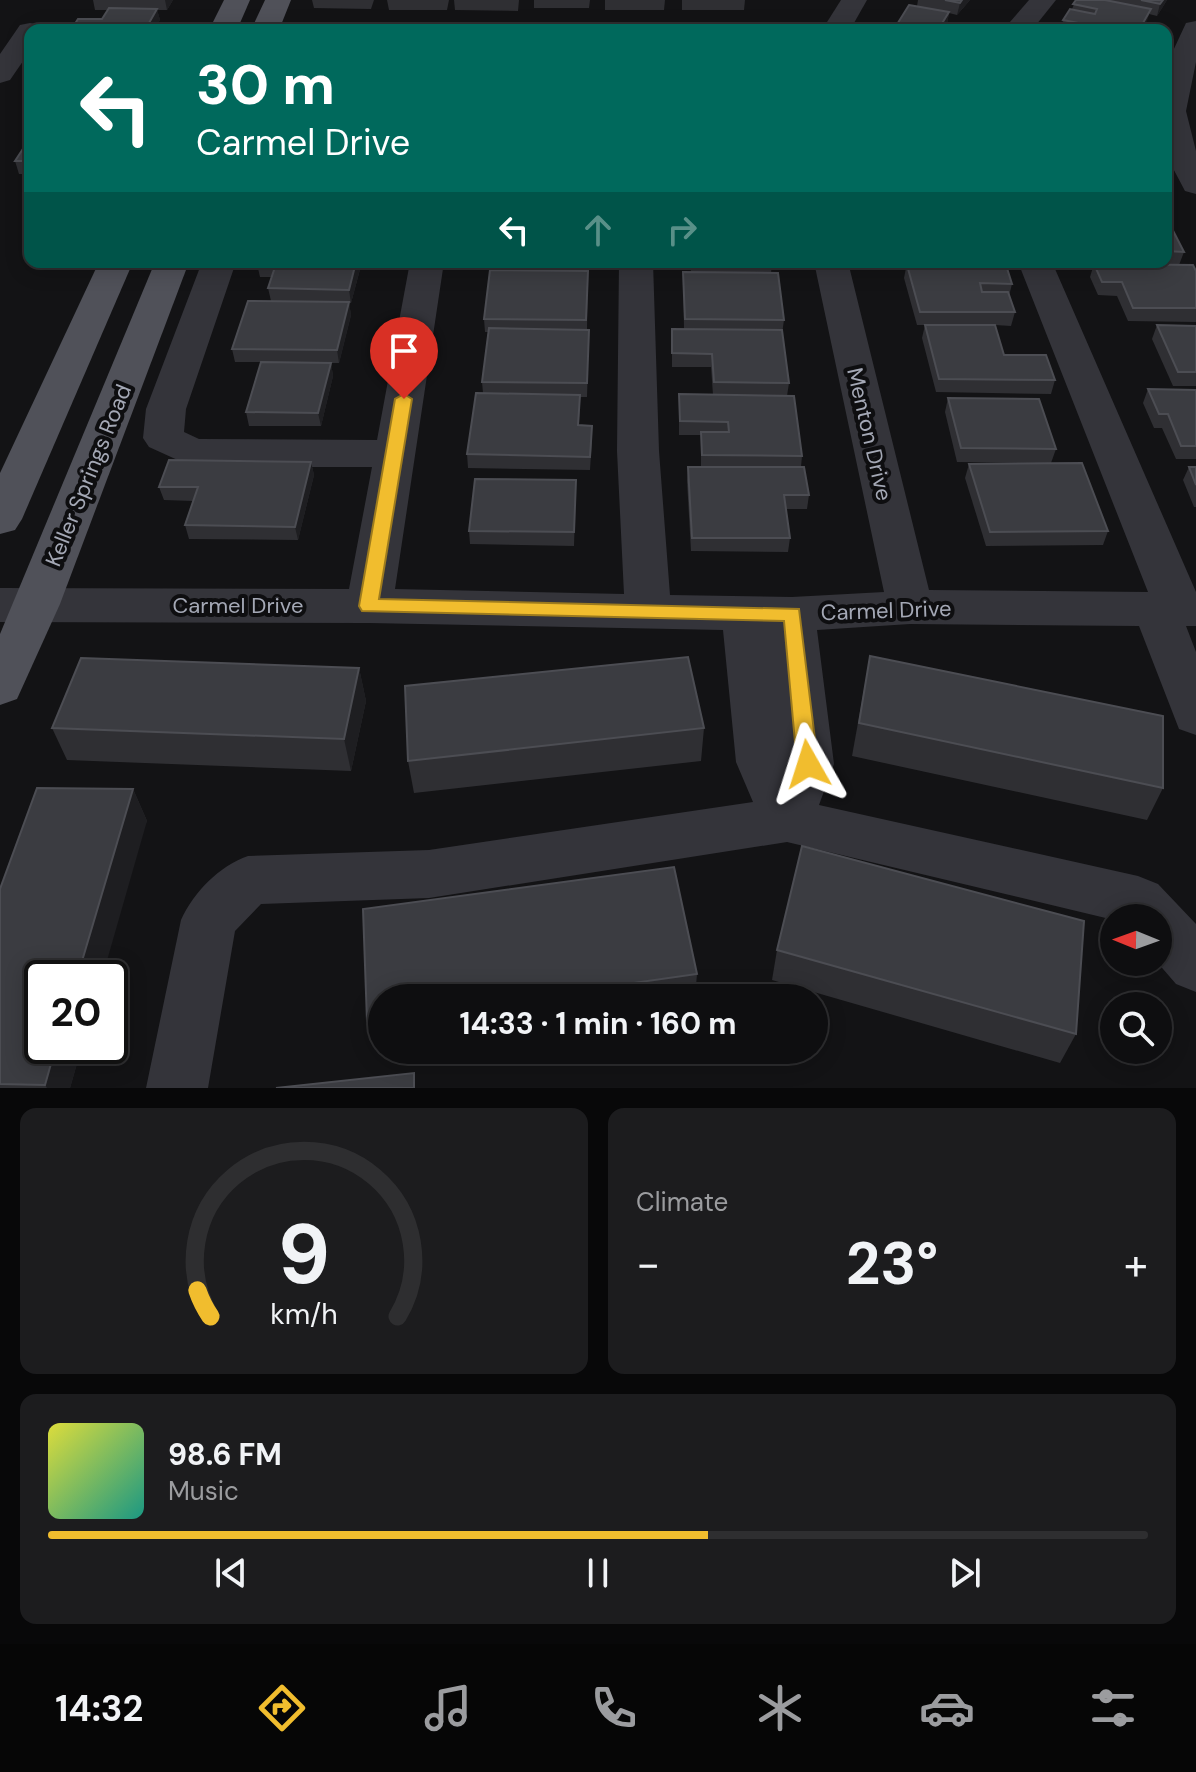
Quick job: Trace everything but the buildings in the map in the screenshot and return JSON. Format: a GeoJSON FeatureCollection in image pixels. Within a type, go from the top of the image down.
{"type":"FeatureCollection","features":[{"type":"Feature","properties":{"kind":"main road"},"geometry":{"type":"LineString","coordinates":[[226,24],[237,0]]}},
{"type":"Feature","properties":{"kind":"main road"},"geometry":{"type":"LineString","coordinates":[[268,24],[278,0]]}},
{"type":"Feature","properties":{"kind":"main road"},"geometry":{"type":"LineString","coordinates":[[0,519],[113,268]]}},
{"type":"Feature","properties":{"kind":"main road","name":"Keller Springs Road"},"geometry":{"type":"LineString","coordinates":[[0,686],[18,605],[169,268]]}},
{"type":"Feature","properties":{"kind":"street"},"geometry":{"type":"LineString","coordinates":[[840,24],[854,0]]}},
{"type":"Feature","properties":{"kind":"street"},"geometry":{"type":"LineString","coordinates":[[1022,24],[1043,0]]}},
{"type":"Feature","properties":{"kind":"street"},"geometry":{"type":"LineString","coordinates":[[1172,108],[1181,65],[1196,29]]}},
{"type":"Feature","properties":{"kind":"street"},"geometry":{"type":"LineString","coordinates":[[0,74],[24,40]]}},
{"type":"Feature","properties":{"kind":"street"},"geometry":{"type":"LineString","coordinates":[[1172,123],[1185,164],[1196,184]]}},
{"type":"Feature","properties":{"kind":"street"},"geometry":{"type":"LineString","coordinates":[[217,268],[166,409],[163,438],[193,453],[394,454]]}},
{"type":"Feature","properties":{"kind":"street"},"geometry":{"type":"LineString","coordinates":[[369,606],[426,268]]}},
{"type":"Feature","properties":{"kind":"street"},"geometry":{"type":"LineString","coordinates":[[636,268],[638,451],[648,611]]}},
{"type":"Feature","properties":{"kind":"street","name":"Menton Drive"},"geometry":{"type":"LineString","coordinates":[[832,268],[910,607]]}},
{"type":"Feature","properties":{"kind":"street"},"geometry":{"type":"LineString","coordinates":[[1037,268],[1176,609],[1196,715]]}},
{"type":"Feature","properties":{"kind":"street","name":"Carmel Drive"},"geometry":{"type":"LineString","coordinates":[[18,605],[369,606],[792,614],[910,607],[1176,609]]}},
{"type":"Feature","properties":{"kind":"street"},"geometry":{"type":"LineString","coordinates":[[744,613],[762,762],[787,820]]}},
{"type":"Feature","properties":{"kind":"street"},"geometry":{"type":"LineString","coordinates":[[787,820],[808,764],[792,614]]}},
{"type":"Feature","properties":{"kind":"street"},"geometry":{"type":"LineString","coordinates":[[177,1088],[209,920],[248,880],[429,874],[787,820],[1141,904]]}},
{"type":"Feature","properties":{"kind":"street"},"geometry":{"type":"LineString","coordinates":[[1172,938],[1196,965]]}},
{"type":"Feature","properties":{"kind":"route"},"geometry":{"type":"LineString","coordinates":[[404,399],[369,606],[792,614],[808,764]]}}]}
